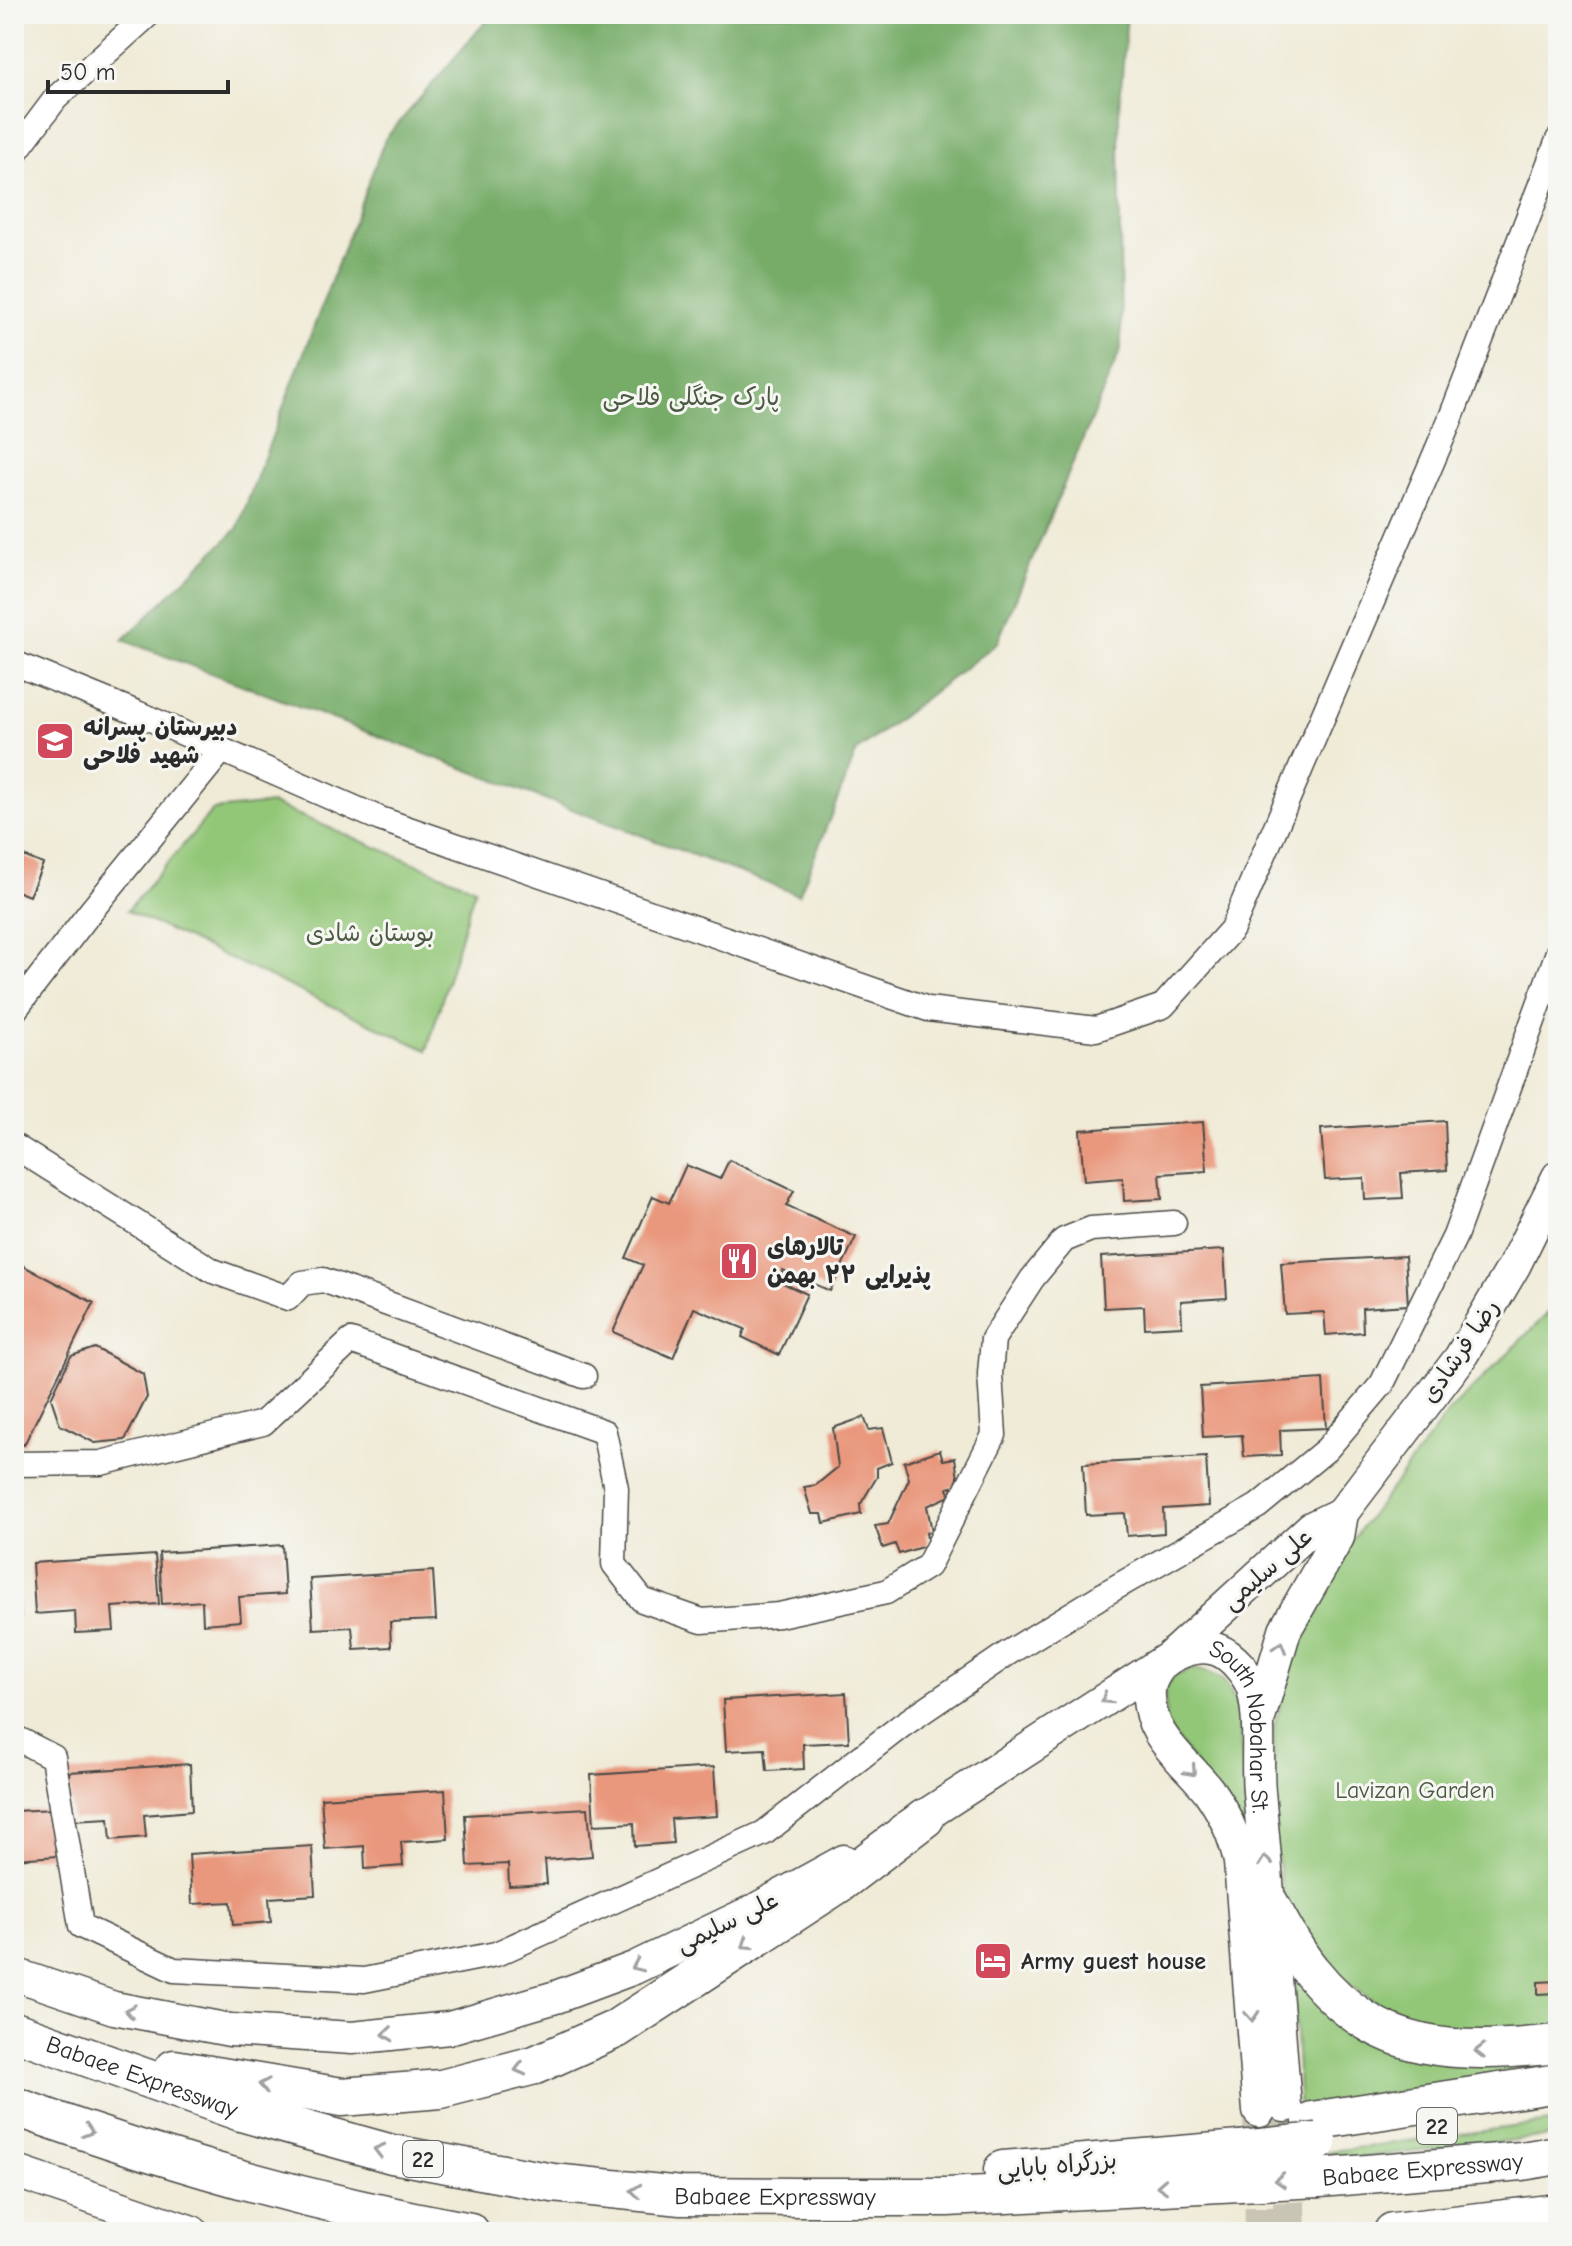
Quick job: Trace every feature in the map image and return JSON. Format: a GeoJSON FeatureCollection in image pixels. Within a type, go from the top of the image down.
{"type":"FeatureCollection","features":[{"type":"Feature","properties":{"kind":"highway"},"geometry":{"type":"LineString","coordinates":[[61,2049],[342,2097],[441,2089],[535,2065],[616,2029],[841,1882],[925,1818]]}},
{"type":"Feature","properties":{"kind":"highway"},"geometry":{"type":"LineString","coordinates":[[1269,1903],[1317,1978],[1352,2013],[1379,2029],[1432,2047],[1463,2051],[1558,2044]]}},
{"type":"Feature","properties":{"kind":"highway","name":"Babaee Expressway"},"geometry":{"type":"LineString","coordinates":[[14,2031],[241,2112],[392,2154],[553,2183],[681,2196],[947,2197],[1277,2140],[1522,2161],[1558,2155]]}},
{"type":"Feature","properties":{"kind":"highway"},"geometry":{"type":"LineString","coordinates":[[1277,2140],[1558,2083]]}},
{"type":"Feature","properties":{"kind":"highway"},"geometry":{"type":"LineString","coordinates":[[14,2106],[227,2176],[381,2216],[470,2232]]}},
{"type":"Feature","properties":{"kind":"highway","name":"22"},"geometry":{"type":"LineString","coordinates":[[1277,2140],[1558,2110]]}},
{"type":"Feature","properties":{"kind":"highway","name":"بزرگراه بابایی"},"geometry":{"type":"LineString","coordinates":[[798,2197],[944,2176],[1277,2140]]}},
{"type":"Feature","properties":{"kind":"highway"},"geometry":{"type":"LineString","coordinates":[[1393,2232],[1558,2213]]}},
{"type":"Feature","properties":{"kind":"main road","name":"رضا فرشادی"},"geometry":{"type":"LineString","coordinates":[[1342,1513],[1460,1358],[1514,1266],[1558,1177]]}},
{"type":"Feature","properties":{"kind":"main road","name":"علی سلیمی"},"geometry":{"type":"LineString","coordinates":[[14,1974],[114,2008],[230,2030],[352,2038],[449,2028],[556,1997],[634,1968],[755,1910],[925,1818],[1169,1658],[1311,1528],[1342,1513]]}},
{"type":"Feature","properties":{"kind":"main road"},"geometry":{"type":"LineString","coordinates":[[1258,1722],[1285,1630],[1338,1537],[1342,1513]]}},
{"type":"Feature","properties":{"kind":"main road","name":"South Nobahar St."},"geometry":{"type":"LineString","coordinates":[[1192,1647],[1217,1649],[1238,1664],[1252,1687],[1258,1722],[1258,1785],[1269,1903],[1277,2140],[1239,1853],[1223,1814],[1208,1791],[1156,1729],[1148,1706],[1150,1680],[1169,1658],[1192,1647]]}},
{"type":"Feature","properties":{"kind":"main road"},"geometry":{"type":"LineString","coordinates":[[14,2171],[192,2232]]}},
{"type":"Feature","properties":{"kind":"street"},"geometry":{"type":"LineString","coordinates":[[14,154],[56,98],[149,14]]}},
{"type":"Feature","properties":{"kind":"street"},"geometry":{"type":"LineString","coordinates":[[14,663],[380,819],[928,1009],[1096,1029],[1163,1006],[1232,929],[1450,420],[1558,140]]}},
{"type":"Feature","properties":{"kind":"street"},"geometry":{"type":"LineString","coordinates":[[14,1011],[222,750]]}},
{"type":"Feature","properties":{"kind":"street"},"geometry":{"type":"LineString","coordinates":[[14,1737],[53,1757],[81,1926],[174,1970],[364,1980],[496,1954],[764,1833],[901,1726],[1008,1653],[1258,1506],[1327,1449],[1382,1384],[1455,1236],[1558,952]]}},
{"type":"Feature","properties":{"kind":"street"},"geometry":{"type":"LineString","coordinates":[[14,1146],[213,1271],[288,1298],[302,1283],[323,1280],[584,1376]]}},
{"type":"Feature","properties":{"kind":"street"},"geometry":{"type":"LineString","coordinates":[[14,1464],[101,1463],[263,1423],[351,1341],[604,1432],[616,1488],[614,1564],[642,1600],[702,1621],[779,1615],[886,1592],[928,1566],[994,1435],[990,1374],[993,1339],[1032,1279],[1064,1240],[1091,1229],[1174,1223]]}},
{"type":"Feature","properties":{"kind":"green space","name":"پارک جنگلی فلاحی"},"geometry":{"type":"Polygon","coordinates":[[[492,14],[1127,14],[1119,115],[1121,349],[997,643],[857,751],[799,895],[123,640],[237,529],[385,139],[492,14]]]}},
{"type":"Feature","properties":{"kind":"green space","name":"بوستان شادی"},"geometry":{"type":"Polygon","coordinates":[[[272,804],[475,888],[427,1050],[127,911],[213,810],[272,804]]]}},
{"type":"Feature","properties":{"kind":"green space","name":"Lavizan Garden"},"geometry":{"type":"Polygon","coordinates":[[[1558,1303],[1558,2026],[1482,2033],[1427,2025],[1385,2009],[1350,1985],[1320,1972],[1282,1890],[1274,1836],[1274,1727],[1303,1621],[1338,1559],[1448,1413],[1558,1303]]]}},
{"type":"Feature","properties":{"kind":"green space"},"geometry":{"type":"Polygon","coordinates":[[[1191,1669],[1210,1673],[1222,1680],[1238,1710],[1249,1842],[1166,1723],[1165,1690],[1173,1677],[1191,1669]]]}},
{"type":"Feature","properties":{"kind":"green space"},"geometry":{"type":"Polygon","coordinates":[[[1289,1956],[1334,2008],[1558,2053],[1558,2072],[1300,2116],[1289,1956]]]}},
{"type":"Feature","properties":{"kind":"green space"},"geometry":{"type":"Polygon","coordinates":[[[1558,2121],[1558,2135],[1332,2161],[954,2182],[1332,2151],[1558,2121]]]}},
{"type":"Feature","properties":{"kind":"building"},"geometry":{"type":"Polygon","coordinates":[[[14,852],[43,864],[29,896],[14,890],[14,852]]]}},
{"type":"Feature","properties":{"kind":"building"},"geometry":{"type":"Polygon","coordinates":[[[1445,1121],[1447,1170],[1401,1173],[1403,1198],[1365,1200],[1364,1178],[1325,1180],[1321,1129],[1445,1121]]]}},
{"type":"Feature","properties":{"kind":"building"},"geometry":{"type":"Polygon","coordinates":[[[1203,1122],[1207,1171],[1160,1174],[1162,1199],[1124,1201],[1123,1178],[1084,1181],[1080,1130],[1203,1122]]]}},
{"type":"Feature","properties":{"kind":"building","name":"تالارهای پذیرایی ۲۲ بهمن"},"geometry":{"type":"Polygon","coordinates":[[[729,1160],[794,1191],[786,1206],[856,1237],[830,1291],[783,1270],[778,1281],[807,1294],[779,1355],[742,1337],[745,1329],[694,1308],[673,1358],[613,1332],[643,1265],[626,1258],[653,1196],[669,1203],[686,1165],[720,1179],[729,1160]]]}},
{"type":"Feature","properties":{"kind":"building"},"geometry":{"type":"Polygon","coordinates":[[[1224,1250],[1227,1298],[1181,1301],[1182,1326],[1145,1328],[1144,1306],[1104,1308],[1101,1257],[1224,1250]]]}},
{"type":"Feature","properties":{"kind":"building"},"geometry":{"type":"Polygon","coordinates":[[[1405,1256],[1408,1305],[1362,1308],[1363,1332],[1326,1335],[1324,1312],[1285,1314],[1281,1263],[1405,1256]]]}},
{"type":"Feature","properties":{"kind":"building"},"geometry":{"type":"Polygon","coordinates":[[[14,1261],[94,1303],[24,1445],[14,1439],[14,1261]]]}},
{"type":"Feature","properties":{"kind":"building"},"geometry":{"type":"Polygon","coordinates":[[[95,1348],[143,1374],[147,1397],[125,1440],[95,1443],[60,1425],[51,1398],[71,1356],[95,1348]]]}},
{"type":"Feature","properties":{"kind":"building"},"geometry":{"type":"Polygon","coordinates":[[[1323,1379],[1326,1428],[1280,1430],[1281,1455],[1244,1457],[1242,1435],[1203,1437],[1200,1387],[1323,1379]]]}},
{"type":"Feature","properties":{"kind":"building"},"geometry":{"type":"Polygon","coordinates":[[[864,1417],[869,1430],[883,1428],[892,1462],[877,1468],[877,1477],[860,1505],[861,1514],[824,1523],[822,1514],[812,1514],[804,1487],[816,1485],[838,1467],[833,1428],[864,1417]]]}},
{"type":"Feature","properties":{"kind":"building"},"geometry":{"type":"Polygon","coordinates":[[[940,1450],[943,1460],[955,1458],[959,1485],[948,1488],[950,1496],[927,1506],[932,1531],[926,1533],[928,1545],[899,1554],[895,1544],[883,1548],[875,1526],[888,1524],[909,1479],[904,1462],[940,1450]]]}},
{"type":"Feature","properties":{"kind":"building"},"geometry":{"type":"Polygon","coordinates":[[[1206,1457],[1209,1506],[1163,1509],[1164,1533],[1127,1536],[1125,1513],[1086,1515],[1083,1464],[1206,1457]]]}},
{"type":"Feature","properties":{"kind":"building"},"geometry":{"type":"Polygon","coordinates":[[[282,1545],[285,1594],[239,1597],[241,1621],[203,1624],[202,1601],[162,1604],[159,1553],[282,1545]]]}},
{"type":"Feature","properties":{"kind":"building"},"geometry":{"type":"Polygon","coordinates":[[[155,1555],[159,1604],[112,1607],[114,1631],[76,1633],[75,1611],[35,1614],[32,1563],[155,1555]]]}},
{"type":"Feature","properties":{"kind":"building"},"geometry":{"type":"Polygon","coordinates":[[[433,1571],[436,1620],[390,1622],[391,1647],[354,1649],[352,1627],[313,1629],[310,1579],[433,1571]]]}},
{"type":"Feature","properties":{"kind":"building"},"geometry":{"type":"Polygon","coordinates":[[[16,1572],[19,1616],[14,1616],[16,1572]]]}},
{"type":"Feature","properties":{"kind":"building"},"geometry":{"type":"Polygon","coordinates":[[[846,1693],[849,1742],[803,1744],[804,1769],[767,1771],[765,1749],[726,1751],[723,1700],[846,1693]]]}},
{"type":"Feature","properties":{"kind":"building"},"geometry":{"type":"Polygon","coordinates":[[[190,1764],[192,1811],[144,1815],[146,1837],[111,1840],[109,1818],[72,1820],[69,1772],[190,1764]]]}},
{"type":"Feature","properties":{"kind":"building"},"geometry":{"type":"Polygon","coordinates":[[[714,1767],[717,1816],[671,1819],[673,1843],[635,1846],[634,1823],[594,1825],[591,1775],[714,1767]]]}},
{"type":"Feature","properties":{"kind":"building"},"geometry":{"type":"Polygon","coordinates":[[[445,1790],[448,1839],[401,1842],[403,1866],[365,1869],[364,1846],[325,1849],[321,1798],[445,1790]]]}},
{"type":"Feature","properties":{"kind":"building"},"geometry":{"type":"Polygon","coordinates":[[[588,1808],[592,1856],[545,1860],[547,1884],[509,1886],[508,1864],[468,1866],[465,1815],[588,1808]]]}},
{"type":"Feature","properties":{"kind":"building"},"geometry":{"type":"Polygon","coordinates":[[[55,1809],[58,1856],[14,1859],[14,1811],[55,1809]]]}},
{"type":"Feature","properties":{"kind":"building"},"geometry":{"type":"Polygon","coordinates":[[[312,1846],[315,1895],[269,1898],[271,1922],[233,1925],[231,1902],[192,1904],[189,1854],[312,1846]]]}},
{"type":"Feature","properties":{"kind":"building"},"geometry":{"type":"Polygon","coordinates":[[[1558,1981],[1558,1993],[1538,1994],[1538,1982],[1558,1981]]]}},
{"type":"Feature","properties":{"kind":"tunnel"},"geometry":{"type":"LineString","coordinates":[[1285,2106],[1290,2232]]}},
{"type":"Feature","properties":{"kind":"tunnel"},"geometry":{"type":"LineString","coordinates":[[1259,2111],[1261,2232]]}},
{"type":"Feature","properties":{"kind":"place","name":"دبیرستان پسرانه شهید فلاحی"},"geometry":{"type":"Point","coordinates":[55,741]}},
{"type":"Feature","properties":{"kind":"place","name":"تالارهای پذیرایی ۲۲ بهمن"},"geometry":{"type":"Point","coordinates":[739,1261]}},
{"type":"Feature","properties":{"kind":"place","name":"Army guest house"},"geometry":{"type":"Point","coordinates":[993,1961]}}]}
